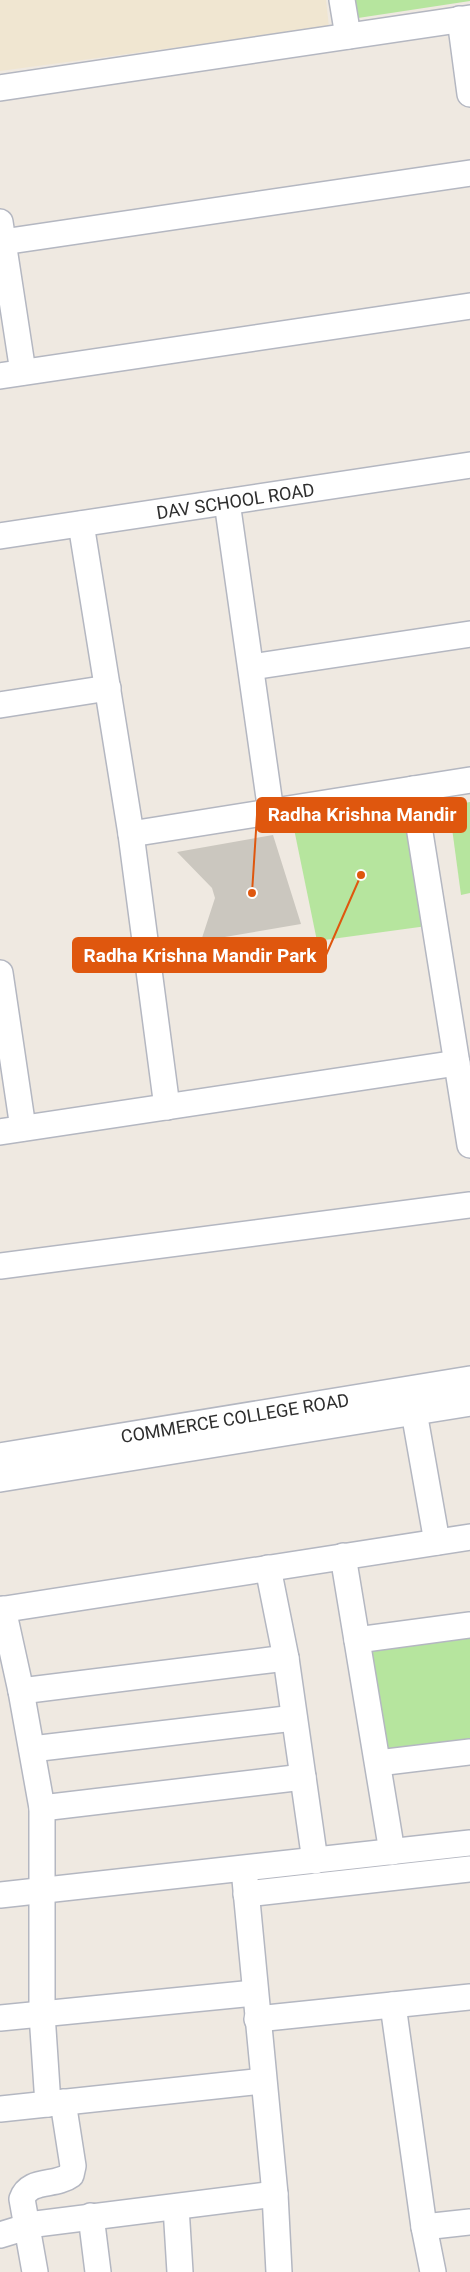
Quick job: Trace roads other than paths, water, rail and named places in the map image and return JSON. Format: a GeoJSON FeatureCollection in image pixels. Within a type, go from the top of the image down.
{"type":"FeatureCollection","features":[{"type":"Feature","properties":{"kind":"street"},"geometry":{"type":"LineString","coordinates":[[342,0],[348,36]]}},
{"type":"Feature","properties":{"kind":"street"},"geometry":{"type":"LineString","coordinates":[[0,88],[465,19],[470,94]]}},
{"type":"Feature","properties":{"kind":"street"},"geometry":{"type":"LineString","coordinates":[[470,173],[2,232],[11,374],[470,306]]}},
{"type":"Feature","properties":{"kind":"street","name":"DAV SCHOOL ROAD"},"geometry":{"type":"LineString","coordinates":[[0,536],[470,465]]}},
{"type":"Feature","properties":{"kind":"street"},"geometry":{"type":"LineString","coordinates":[[227,502],[271,812]]}},
{"type":"Feature","properties":{"kind":"street"},"geometry":{"type":"LineString","coordinates":[[81,524],[131,834],[167,1107]]}},
{"type":"Feature","properties":{"kind":"street"},"geometry":{"type":"LineString","coordinates":[[251,668],[470,634]]}},
{"type":"Feature","properties":{"kind":"street"},"geometry":{"type":"LineString","coordinates":[[0,705],[108,688]]}},
{"type":"Feature","properties":{"kind":"street"},"geometry":{"type":"LineString","coordinates":[[131,834],[470,780]]}},
{"type":"Feature","properties":{"kind":"street"},"geometry":{"type":"LineString","coordinates":[[413,789],[470,1145]]}},
{"type":"Feature","properties":{"kind":"street"},"geometry":{"type":"LineString","coordinates":[[0,973],[12,1130],[457,1063]]}},
{"type":"Feature","properties":{"kind":"street"},"geometry":{"type":"LineString","coordinates":[[0,1266],[470,1205]]}},
{"type":"Feature","properties":{"kind":"street","name":"COMMERCE COLLEGE ROAD"},"geometry":{"type":"LineString","coordinates":[[0,1456],[470,1379]]}},
{"type":"Feature","properties":{"kind":"street"},"geometry":{"type":"LineString","coordinates":[[0,1479],[470,1403]]}},
{"type":"Feature","properties":{"kind":"street"},"geometry":{"type":"LineString","coordinates":[[414,1412],[437,1542]]}},
{"type":"Feature","properties":{"kind":"street"},"geometry":{"type":"LineString","coordinates":[[35,2272],[22,2199],[25,2190],[30,2186],[65,2179],[71,2175],[73,2166],[56,2103],[42,2014],[42,1808],[21,1691],[1,1610],[470,1537]]}},
{"type":"Feature","properties":{"kind":"street"},"geometry":{"type":"LineString","coordinates":[[343,1556],[392,1852]]}},
{"type":"Feature","properties":{"kind":"street"},"geometry":{"type":"LineString","coordinates":[[268,1568],[286,1658],[314,1861]]}},
{"type":"Feature","properties":{"kind":"street"},"geometry":{"type":"LineString","coordinates":[[357,1640],[470,1625]]}},
{"type":"Feature","properties":{"kind":"street"},"geometry":{"type":"LineString","coordinates":[[21,1691],[286,1658]]}},
{"type":"Feature","properties":{"kind":"street"},"geometry":{"type":"LineString","coordinates":[[32,1749],[294,1718]]}},
{"type":"Feature","properties":{"kind":"street"},"geometry":{"type":"LineString","coordinates":[[378,1763],[470,1752]]}},
{"type":"Feature","properties":{"kind":"street"},"geometry":{"type":"LineString","coordinates":[[42,1808],[303,1777]]}},
{"type":"Feature","properties":{"kind":"street"},"geometry":{"type":"LineString","coordinates":[[0,1896],[470,1844]]}},
{"type":"Feature","properties":{"kind":"street"},"geometry":{"type":"LineString","coordinates":[[244,1869],[256,2019],[275,2194],[279,2272]]}},
{"type":"Feature","properties":{"kind":"street"},"geometry":{"type":"LineString","coordinates":[[246,1894],[470,1869]]}},
{"type":"Feature","properties":{"kind":"street"},"geometry":{"type":"LineString","coordinates":[[0,2018],[254,1993]]}},
{"type":"Feature","properties":{"kind":"street"},"geometry":{"type":"LineString","coordinates":[[256,2019],[470,1997]]}},
{"type":"Feature","properties":{"kind":"street"},"geometry":{"type":"LineString","coordinates":[[393,2005],[424,2228],[433,2272]]}},
{"type":"Feature","properties":{"kind":"street"},"geometry":{"type":"LineString","coordinates":[[0,2109],[263,2081]]}},
{"type":"Feature","properties":{"kind":"street"},"geometry":{"type":"LineString","coordinates":[[0,2235],[26,2227],[91,2216],[275,2194]]}},
{"type":"Feature","properties":{"kind":"street"},"geometry":{"type":"LineString","coordinates":[[176,2207],[180,2272]]}},
{"type":"Feature","properties":{"kind":"street"},"geometry":{"type":"LineString","coordinates":[[91,2216],[98,2272]]}},
{"type":"Feature","properties":{"kind":"street"},"geometry":{"type":"LineString","coordinates":[[424,2228],[470,2222]]}},
{"type":"Feature","properties":{"kind":"place","name":"Radha Krishna Mandir Park"},"geometry":{"type":"Point","coordinates":[361,875]}},
{"type":"Feature","properties":{"kind":"place","name":"Radha Krishna Mandir"},"geometry":{"type":"Point","coordinates":[252,893]}}]}
